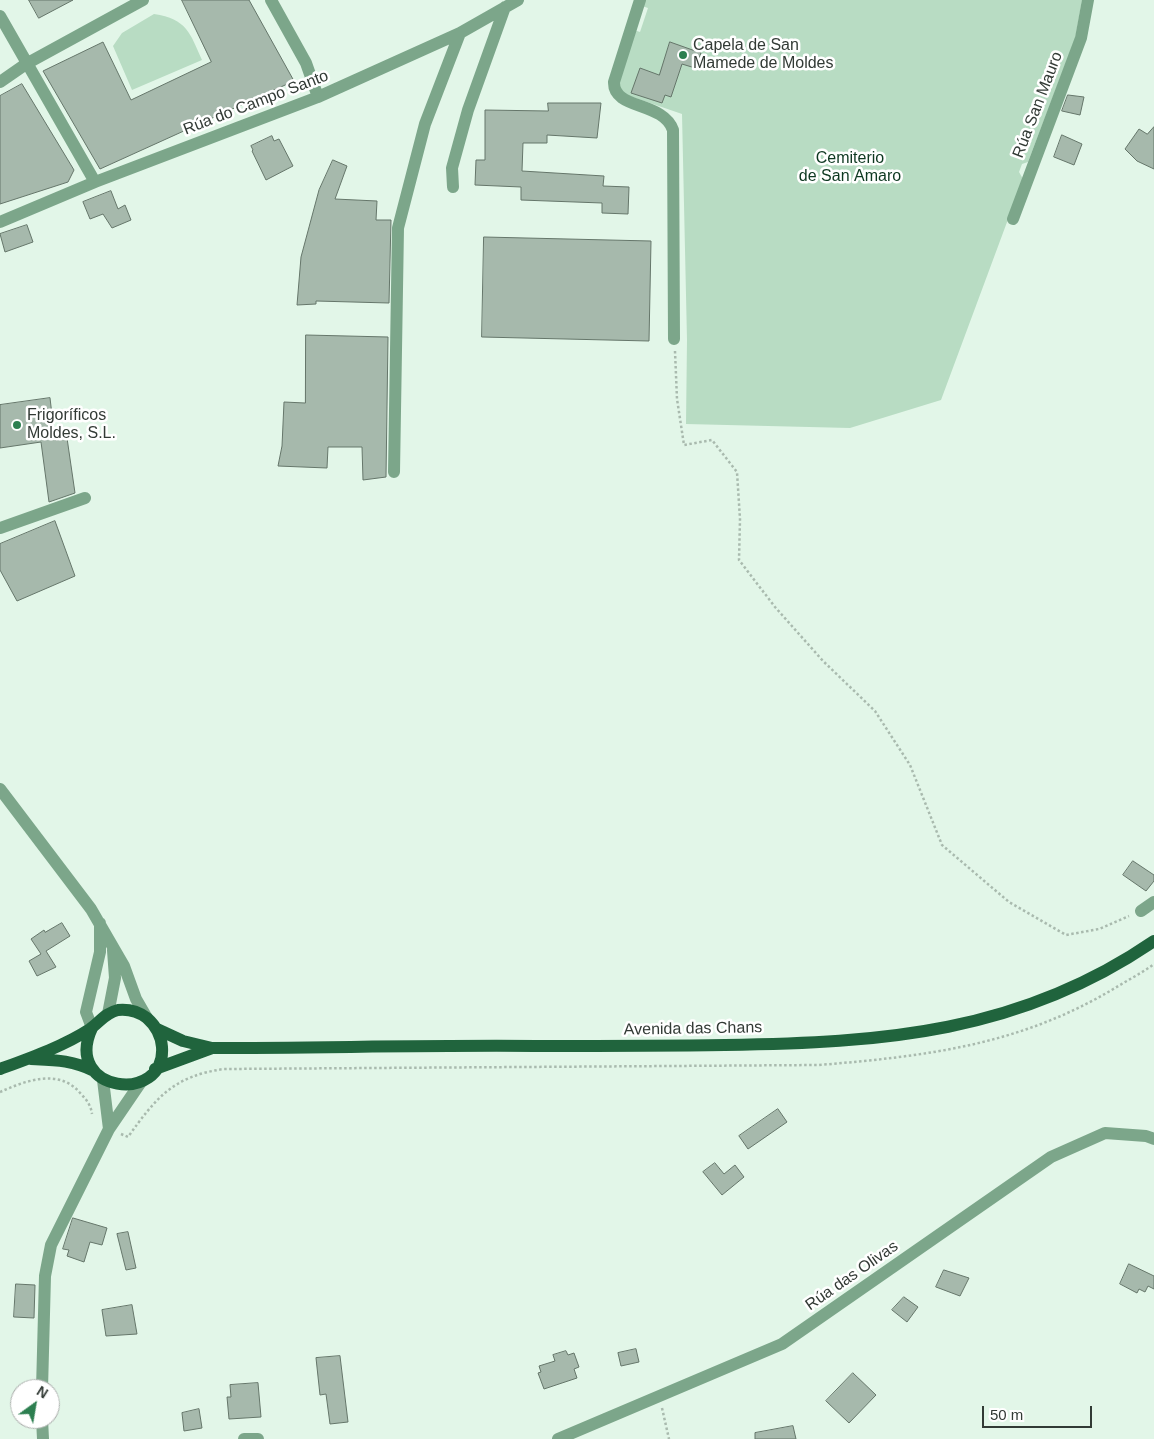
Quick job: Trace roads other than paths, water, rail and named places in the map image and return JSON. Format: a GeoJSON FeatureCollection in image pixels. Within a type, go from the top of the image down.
{"type":"FeatureCollection","features":[{"type":"Feature","properties":{"kind":"main road","name":"Avenida das Chans"},"geometry":{"type":"LineString","coordinates":[[108,1014],[119,1010],[131,1011],[147,1018],[157,1029],[184,1041],[212,1048],[780,1044],[898,1036],[958,1026],[1032,1005],[1096,977],[1154,941]]}},
{"type":"Feature","properties":{"kind":"main road"},"geometry":{"type":"LineString","coordinates":[[0,1069],[92,1028],[108,1014]]}},
{"type":"Feature","properties":{"kind":"main road"},"geometry":{"type":"LineString","coordinates":[[92,1028],[86,1046],[88,1059],[94,1071]]}},
{"type":"Feature","properties":{"kind":"main road"},"geometry":{"type":"LineString","coordinates":[[155,1070],[162,1050],[157,1029]]}},
{"type":"Feature","properties":{"kind":"main road","name":"Avenida das Chans"},"geometry":{"type":"LineString","coordinates":[[141,1082],[155,1070],[212,1048]]}},
{"type":"Feature","properties":{"kind":"main road"},"geometry":{"type":"LineString","coordinates":[[26,1059],[57,1060],[79,1064],[94,1071],[104,1080],[116,1085],[129,1086],[141,1082]]}},
{"type":"Feature","properties":{"kind":"street"},"geometry":{"type":"LineString","coordinates":[[0,82],[26,64],[142,0]]}},
{"type":"Feature","properties":{"kind":"street"},"geometry":{"type":"LineString","coordinates":[[271,0],[306,63],[318,97]]}},
{"type":"Feature","properties":{"kind":"street","name":"Rúa do Campo Santo"},"geometry":{"type":"LineString","coordinates":[[0,222],[95,182],[318,97],[460,33],[518,0]]}},
{"type":"Feature","properties":{"kind":"street"},"geometry":{"type":"LineString","coordinates":[[640,0],[613,90],[616,96],[622,100],[654,110],[671,122],[673,130],[674,339]]}},
{"type":"Feature","properties":{"kind":"street","name":"Rúa San Mauro"},"geometry":{"type":"LineString","coordinates":[[1013,219],[1081,38],[1088,0]]}},
{"type":"Feature","properties":{"kind":"street"},"geometry":{"type":"LineString","coordinates":[[453,187],[452,168],[468,110],[505,7]]}},
{"type":"Feature","properties":{"kind":"street"},"geometry":{"type":"LineString","coordinates":[[0,16],[95,182]]}},
{"type":"Feature","properties":{"kind":"street"},"geometry":{"type":"LineString","coordinates":[[394,472],[398,228],[425,124],[460,33]]}},
{"type":"Feature","properties":{"kind":"street"},"geometry":{"type":"LineString","coordinates":[[0,528],[85,498]]}},
{"type":"Feature","properties":{"kind":"street"},"geometry":{"type":"LineString","coordinates":[[0,789],[100,924],[124,966],[136,999],[147,1018]]}},
{"type":"Feature","properties":{"kind":"street"},"geometry":{"type":"LineString","coordinates":[[1141,911],[1154,902]]}},
{"type":"Feature","properties":{"kind":"street"},"geometry":{"type":"LineString","coordinates":[[92,1028],[86,1012],[100,952],[100,924]]}},
{"type":"Feature","properties":{"kind":"street"},"geometry":{"type":"LineString","coordinates":[[108,1014],[116,978],[113,948]]}},
{"type":"Feature","properties":{"kind":"street"},"geometry":{"type":"LineString","coordinates":[[104,1080],[109,1129]]}},
{"type":"Feature","properties":{"kind":"street"},"geometry":{"type":"LineString","coordinates":[[42,1379],[45,1276],[51,1246],[109,1129],[141,1082]]}},
{"type":"Feature","properties":{"kind":"street","name":"Rúa das Olivas"},"geometry":{"type":"LineString","coordinates":[[558,1439],[782,1344],[1051,1157],[1105,1133],[1154,1139]]}},
{"type":"Feature","properties":{"kind":"street"},"geometry":{"type":"LineString","coordinates":[[244,1439],[258,1439]]}},
{"type":"Feature","properties":{"kind":"place","name":"Capela de San Mamede de Moldes"},"geometry":{"type":"Point","coordinates":[683,55]}},
{"type":"Feature","properties":{"kind":"place","name":"Frigoríficos Moldes, S.L."},"geometry":{"type":"Point","coordinates":[17,425]}},
{"type":"Feature","properties":{"kind":"park label","name":"Cemiterio de San Amaro"},"geometry":{"type":"Point","coordinates":[850,168]}}]}
